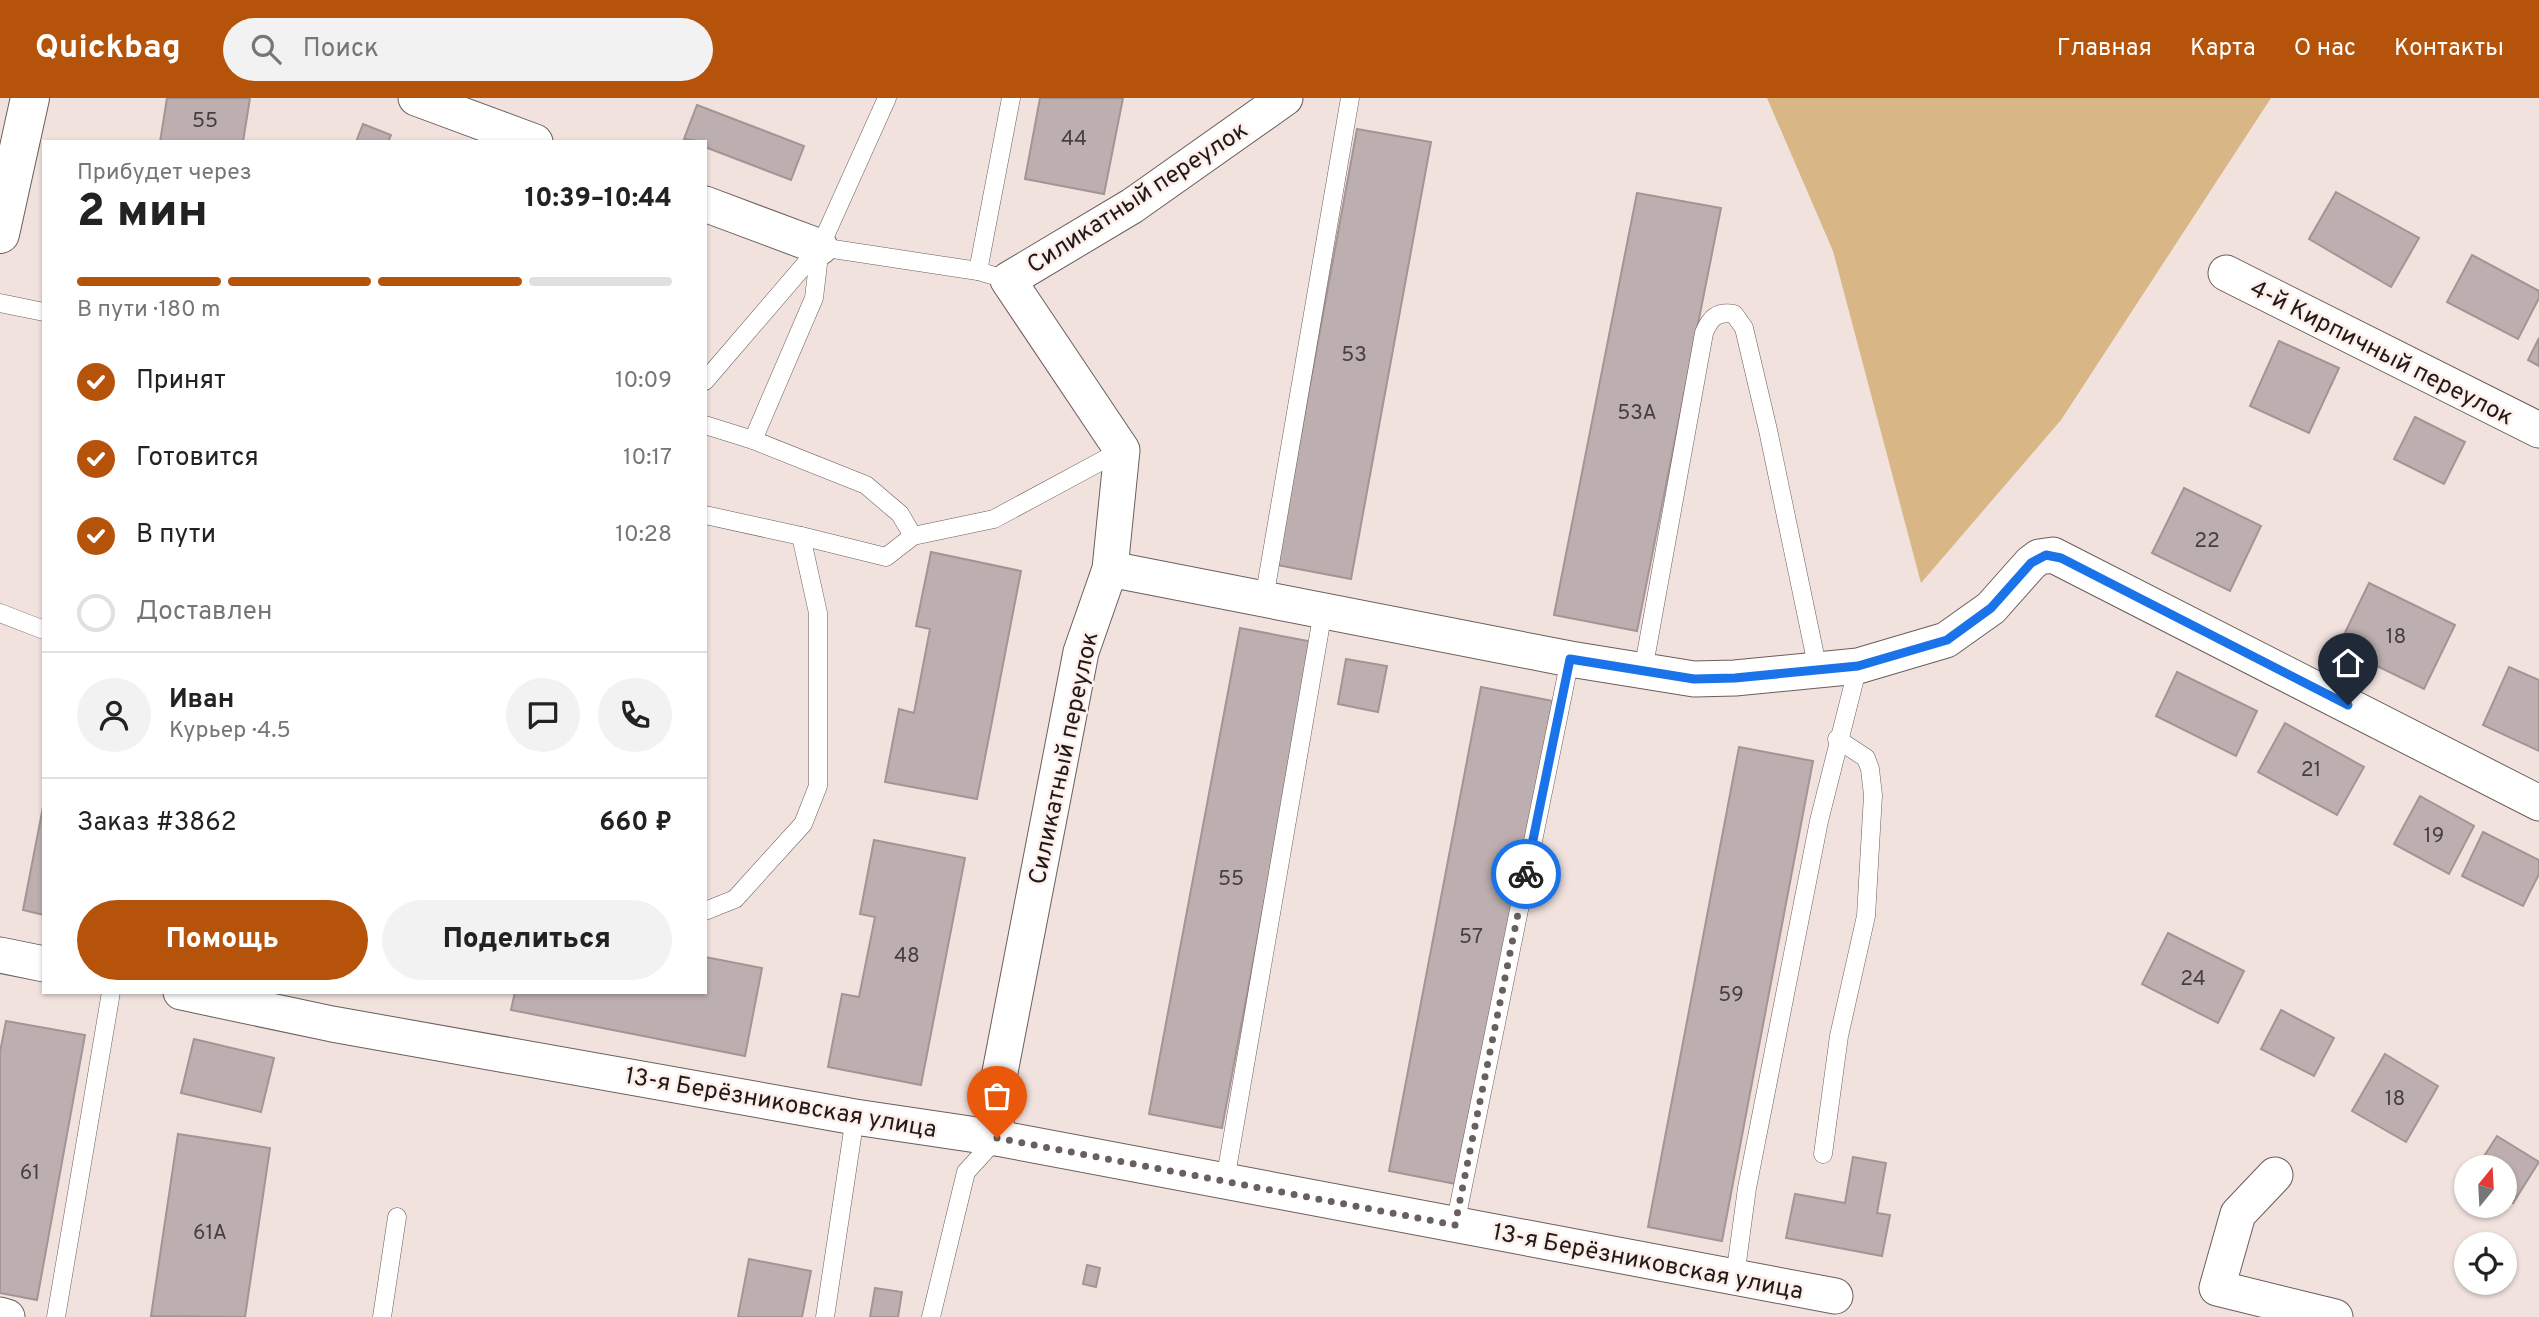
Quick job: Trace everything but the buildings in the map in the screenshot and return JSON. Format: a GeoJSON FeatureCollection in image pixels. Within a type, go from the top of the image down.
{"type":"FeatureCollection","features":[{"type":"Feature","properties":{"kind":"street"},"geometry":{"type":"LineString","coordinates":[[0,234],[30,98]]}},
{"type":"Feature","properties":{"kind":"street"},"geometry":{"type":"LineString","coordinates":[[416,98],[530,140]]}},
{"type":"Feature","properties":{"kind":"street","name":"Силикатный переулок"},"geometry":{"type":"LineString","coordinates":[[997,1138],[995,1098],[1081,652],[1110,569],[1122,450],[993,276],[1132,206],[1285,98]]}},
{"type":"Feature","properties":{"kind":"street"},"geometry":{"type":"LineString","coordinates":[[707,205],[820,247]]}},
{"type":"Feature","properties":{"kind":"street","name":"4-й Кирпичный переулок"},"geometry":{"type":"LineString","coordinates":[[2225,273],[2539,430]]}},
{"type":"Feature","properties":{"kind":"street"},"geometry":{"type":"LineString","coordinates":[[1110,569],[1570,659],[1694,679],[1735,678],[1858,666],[1947,640],[1991,608],[2031,563],[2046,555],[2061,558],[2539,803]]}},
{"type":"Feature","properties":{"kind":"street"},"geometry":{"type":"LineString","coordinates":[[0,955],[42,964]]}},
{"type":"Feature","properties":{"kind":"street","name":"13-я Берёзниковская улица"},"geometry":{"type":"LineString","coordinates":[[190,994],[332,1024],[855,1117],[997,1138],[1835,1296]]}},
{"type":"Feature","properties":{"kind":"street"},"geometry":{"type":"LineString","coordinates":[[2275,1175],[2238,1214],[2217,1288],[2335,1317]]}},
{"type":"Feature","properties":{"kind":"street"},"geometry":{"type":"LineString","coordinates":[[0,1315],[7,1317]]}},
{"type":"Feature","properties":{"kind":"lane"},"geometry":{"type":"LineString","coordinates":[[707,379],[820,247],[887,98]]}},
{"type":"Feature","properties":{"kind":"lane"},"geometry":{"type":"LineString","coordinates":[[820,247],[993,276],[1011,98]]}},
{"type":"Feature","properties":{"kind":"lane"},"geometry":{"type":"LineString","coordinates":[[1264,599],[1350,98]]}},
{"type":"Feature","properties":{"kind":"lane"},"geometry":{"type":"LineString","coordinates":[[753,440],[814,298],[820,247]]}},
{"type":"Feature","properties":{"kind":"lane"},"geometry":{"type":"LineString","coordinates":[[0,303],[42,312]]}},
{"type":"Feature","properties":{"kind":"lane"},"geometry":{"type":"LineString","coordinates":[[1643,671],[1704,333],[1709,321],[1725,312],[1734,314],[1744,328],[1818,670]]}},
{"type":"Feature","properties":{"kind":"lane"},"geometry":{"type":"LineString","coordinates":[[707,426],[753,440],[866,485],[900,514],[913,536]]}},
{"type":"Feature","properties":{"kind":"lane"},"geometry":{"type":"LineString","coordinates":[[707,515],[886,557],[913,536],[994,519],[1122,450]]}},
{"type":"Feature","properties":{"kind":"lane"},"geometry":{"type":"LineString","coordinates":[[707,910],[735,899],[803,824],[818,786],[818,613],[801,536]]}},
{"type":"Feature","properties":{"kind":"lane"},"geometry":{"type":"LineString","coordinates":[[1224,1181],[1323,611]]}},
{"type":"Feature","properties":{"kind":"lane"},"geometry":{"type":"LineString","coordinates":[[0,613],[42,628]]}},
{"type":"Feature","properties":{"kind":"lane"},"geometry":{"type":"LineString","coordinates":[[1455,1225],[1570,659]]}},
{"type":"Feature","properties":{"kind":"lane"},"geometry":{"type":"LineString","coordinates":[[1735,1278],[1746,1188],[1837,739],[1858,666]]}},
{"type":"Feature","properties":{"kind":"lane"},"geometry":{"type":"LineString","coordinates":[[1822,1154],[1839,1036],[1866,916],[1873,795],[1866,758],[1837,739]]}},
{"type":"Feature","properties":{"kind":"lane"},"geometry":{"type":"LineString","coordinates":[[57,1317],[111,994]]}},
{"type":"Feature","properties":{"kind":"lane"},"geometry":{"type":"LineString","coordinates":[[825,1317],[855,1117]]}},
{"type":"Feature","properties":{"kind":"lane"},"geometry":{"type":"LineString","coordinates":[[931,1317],[966,1172],[997,1138]]}},
{"type":"Feature","properties":{"kind":"lane"},"geometry":{"type":"LineString","coordinates":[[382,1317],[397,1217]]}},
{"type":"Feature","properties":{"kind":"shaded area"},"geometry":{"type":"Polygon","coordinates":[[[1767,98],[2271,98],[2061,420],[1921,583],[1833,251],[1767,98]]]}},
{"type":"Feature","properties":{"kind":"way so far"},"geometry":{"type":"LineString","coordinates":[[997,1138],[1455,1225],[1526,874]]}},
{"type":"Feature","properties":{"kind":"route"},"geometry":{"type":"LineString","coordinates":[[1526,874],[1570,659],[1694,679],[1735,678],[1858,666],[1947,640],[1991,608],[2031,563],[2046,555],[2061,558],[2348,705]]}}]}
